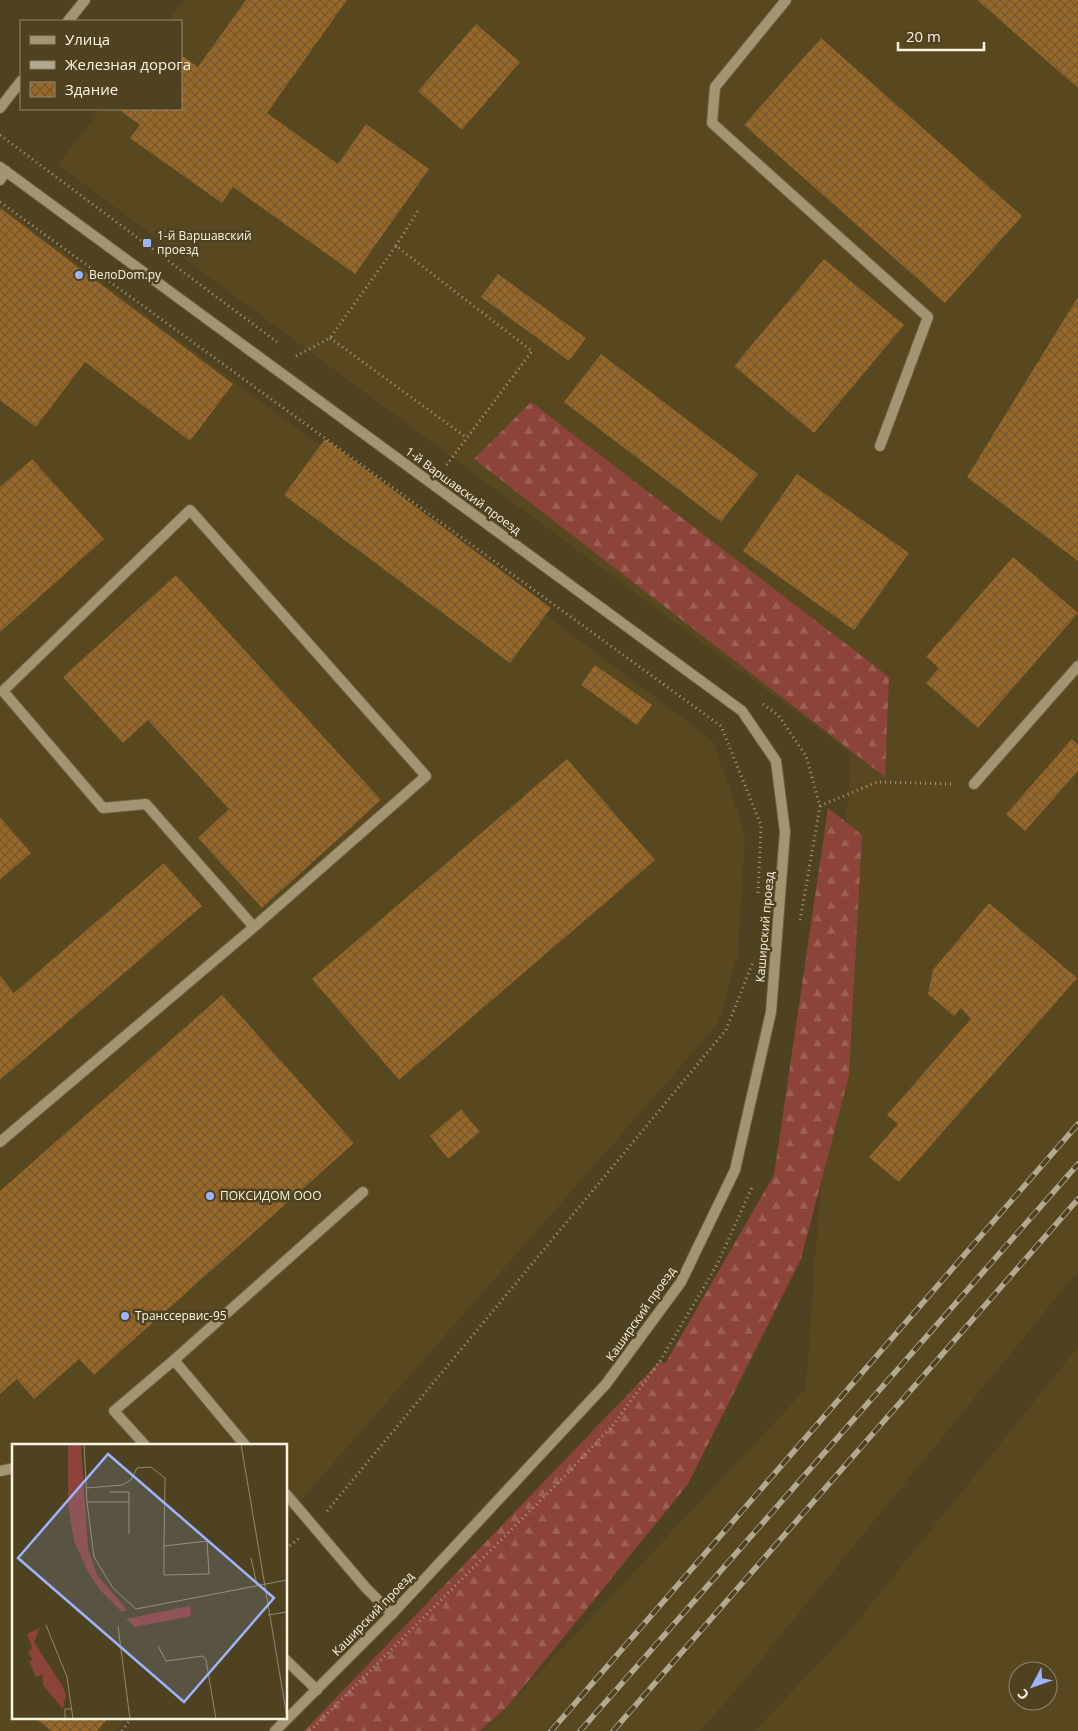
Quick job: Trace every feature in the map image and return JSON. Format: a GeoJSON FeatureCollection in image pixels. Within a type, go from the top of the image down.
{"type":"FeatureCollection","features":[{"type":"Feature","properties":{"kind":"street"},"geometry":{"type":"LineString","coordinates":[[69,20],[85,0]]}},
{"type":"Feature","properties":{"kind":"street"},"geometry":{"type":"LineString","coordinates":[[786,0],[715,87],[712,122],[928,318],[880,446]]}},
{"type":"Feature","properties":{"kind":"street"},"geometry":{"type":"LineString","coordinates":[[0,108],[20,82]]}},
{"type":"Feature","properties":{"kind":"street","name":"1-й Варшавский проезд"},"geometry":{"type":"LineString","coordinates":[[2,173],[742,711],[776,762]]}},
{"type":"Feature","properties":{"kind":"street"},"geometry":{"type":"LineString","coordinates":[[0,1142],[254,927],[426,776],[190,510],[3,691],[103,808],[146,804],[254,927]]}},
{"type":"Feature","properties":{"kind":"street"},"geometry":{"type":"LineString","coordinates":[[974,784],[1078,666]]}},
{"type":"Feature","properties":{"kind":"street","name":"Каширский проезд"},"geometry":{"type":"LineString","coordinates":[[288,1718],[392,1614],[606,1384],[681,1282],[735,1170],[771,1012],[785,832],[776,762]]}},
{"type":"Feature","properties":{"kind":"street"},"geometry":{"type":"LineString","coordinates":[[144,1444],[114,1411],[363,1192]]}},
{"type":"Feature","properties":{"kind":"street"},"geometry":{"type":"LineString","coordinates":[[174,1360],[244,1444]]}},
{"type":"Feature","properties":{"kind":"street"},"geometry":{"type":"LineString","coordinates":[[288,1496],[311,1525],[392,1614]]}},
{"type":"Feature","properties":{"kind":"street"},"geometry":{"type":"LineString","coordinates":[[288,1662],[317,1690]]}},
{"type":"Feature","properties":{"kind":"street","name":"Каширский проезд"},"geometry":{"type":"LineString","coordinates":[[274,1731],[288,1718]]}},
{"type":"Feature","properties":{"kind":"path"},"geometry":{"type":"LineString","coordinates":[[0,135],[280,344]]}},
{"type":"Feature","properties":{"kind":"path"},"geometry":{"type":"LineString","coordinates":[[0,202],[721,726],[760,825],[758,900]]}},
{"type":"Feature","properties":{"kind":"path"},"geometry":{"type":"LineString","coordinates":[[296,356],[330,338],[396,246],[419,209]]}},
{"type":"Feature","properties":{"kind":"path"},"geometry":{"type":"LineString","coordinates":[[396,246],[532,351],[444,467]]}},
{"type":"Feature","properties":{"kind":"path"},"geometry":{"type":"LineString","coordinates":[[330,338],[467,438]]}},
{"type":"Feature","properties":{"kind":"path"},"geometry":{"type":"LineString","coordinates":[[288,350],[304,362]]}},
{"type":"Feature","properties":{"kind":"path"},"geometry":{"type":"LineString","coordinates":[[437,461],[452,473]]}},
{"type":"Feature","properties":{"kind":"path"},"geometry":{"type":"LineString","coordinates":[[755,698],[779,716],[806,756],[820,806],[800,922]]}},
{"type":"Feature","properties":{"kind":"path"},"geometry":{"type":"LineString","coordinates":[[820,806],[877,782],[974,784]]}},
{"type":"Feature","properties":{"kind":"path"},"geometry":{"type":"LineString","coordinates":[[288,1548],[311,1525],[326,1514],[726,1030],[756,956]]}},
{"type":"Feature","properties":{"kind":"path"},"geometry":{"type":"LineString","coordinates":[[310,1731],[565,1476],[614,1424],[660,1361],[718,1263],[753,1184]]}},
{"type":"Feature","properties":{"kind":"path"},"geometry":{"type":"LineString","coordinates":[[122,1731],[131,1718]]}},
{"type":"Feature","properties":{"kind":"shaded area"},"geometry":{"type":"Polygon","coordinates":[[[184,0],[1078,0],[1078,1271],[737,1689],[700,1731],[482,1731],[507,1707],[806,1389],[851,753],[58,165],[100,110],[182,110],[182,20],[169,20],[184,0]]]}},
{"type":"Feature","properties":{"kind":"shaded area"},"geometry":{"type":"Polygon","coordinates":[[[0,205],[713,741],[745,835],[738,952],[718,1024],[288,1515],[288,1444],[12,1444],[12,1718],[126,1718],[116,1731],[0,1731],[0,205]]]}},
{"type":"Feature","properties":{"kind":"shaded area"},"geometry":{"type":"Polygon","coordinates":[[[1078,1347],[1078,1731],[755,1731],[853,1627],[1078,1347]]]}},
{"type":"Feature","properties":{"kind":"green space"},"geometry":{"type":"Polygon","coordinates":[[[531,402],[889,677],[885,777],[474,459],[531,402]]]}},
{"type":"Feature","properties":{"kind":"green space"},"geometry":{"type":"Polygon","coordinates":[[[828,808],[862,835],[849,1075],[801,1259],[688,1484],[507,1707],[480,1731],[304,1731],[660,1361],[665,1364],[774,1175],[828,808]]]}},
{"type":"Feature","properties":{"kind":"building"},"geometry":{"type":"Polygon","coordinates":[[[246,0],[347,0],[267,113],[338,164],[366,124],[429,169],[355,274],[233,187],[222,203],[130,138],[140,125],[121,111],[182,110],[182,56],[198,67],[246,0]]]}},
{"type":"Feature","properties":{"kind":"building"},"geometry":{"type":"Polygon","coordinates":[[[977,0],[1078,0],[1078,88],[977,0]]]}},
{"type":"Feature","properties":{"kind":"building"},"geometry":{"type":"Polygon","coordinates":[[[476,24],[520,62],[462,130],[418,91],[476,24]]]}},
{"type":"Feature","properties":{"kind":"building"},"geometry":{"type":"Polygon","coordinates":[[[821,38],[1022,216],[945,303],[744,125],[821,38]]]}},
{"type":"Feature","properties":{"kind":"building"},"geometry":{"type":"Polygon","coordinates":[[[0,208],[233,384],[190,441],[85,362],[36,427],[0,400],[0,208]]]}},
{"type":"Feature","properties":{"kind":"building"},"geometry":{"type":"Polygon","coordinates":[[[824,259],[904,325],[814,433],[734,366],[824,259]]]}},
{"type":"Feature","properties":{"kind":"building"},"geometry":{"type":"Polygon","coordinates":[[[498,274],[586,338],[569,361],[481,297],[498,274]]]}},
{"type":"Feature","properties":{"kind":"building"},"geometry":{"type":"Polygon","coordinates":[[[1078,297],[1078,561],[967,477],[1078,297]]]}},
{"type":"Feature","properties":{"kind":"building"},"geometry":{"type":"Polygon","coordinates":[[[601,354],[758,474],[721,522],[564,402],[601,354]]]}},
{"type":"Feature","properties":{"kind":"building"},"geometry":{"type":"Polygon","coordinates":[[[325,439],[551,608],[510,663],[284,495],[325,439]]]}},
{"type":"Feature","properties":{"kind":"building"},"geometry":{"type":"Polygon","coordinates":[[[32,459],[104,539],[0,632],[0,487],[32,459]]]}},
{"type":"Feature","properties":{"kind":"building"},"geometry":{"type":"Polygon","coordinates":[[[797,474],[909,553],[854,630],[743,551],[797,474]]]}},
{"type":"Feature","properties":{"kind":"building"},"geometry":{"type":"Polygon","coordinates":[[[1013,557],[1078,613],[978,728],[926,683],[939,668],[926,657],[1013,557]]]}},
{"type":"Feature","properties":{"kind":"building"},"geometry":{"type":"Polygon","coordinates":[[[176,575],[381,800],[262,908],[198,838],[229,809],[148,720],[123,743],[63,677],[176,575]]]}},
{"type":"Feature","properties":{"kind":"building"},"geometry":{"type":"Polygon","coordinates":[[[595,665],[652,705],[637,725],[581,685],[595,665]]]}},
{"type":"Feature","properties":{"kind":"building"},"geometry":{"type":"Polygon","coordinates":[[[1072,739],[1078,745],[1078,771],[1025,831],[1006,814],[1072,739]]]}},
{"type":"Feature","properties":{"kind":"building"},"geometry":{"type":"Polygon","coordinates":[[[567,759],[655,860],[399,1080],[312,979],[567,759]]]}},
{"type":"Feature","properties":{"kind":"building"},"geometry":{"type":"Polygon","coordinates":[[[0,817],[31,853],[0,880],[0,817]]]}},
{"type":"Feature","properties":{"kind":"building"},"geometry":{"type":"Polygon","coordinates":[[[164,863],[202,906],[0,1080],[0,976],[14,993],[164,863]]]}},
{"type":"Feature","properties":{"kind":"building"},"geometry":{"type":"Polygon","coordinates":[[[989,903],[1077,978],[899,1182],[869,1157],[898,1124],[887,1115],[971,1019],[961,1008],[954,1016],[928,994],[933,970],[989,903]]]}},
{"type":"Feature","properties":{"kind":"building","name":"Транссервис-95"},"geometry":{"type":"Polygon","coordinates":[[[222,995],[354,1143],[94,1375],[79,1359],[34,1399],[17,1379],[0,1394],[0,1191],[222,995]]]}},
{"type":"Feature","properties":{"kind":"building"},"geometry":{"type":"Polygon","coordinates":[[[461,1109],[480,1132],[448,1159],[430,1136],[461,1109]]]}},
{"type":"Feature","properties":{"kind":"building"},"geometry":{"type":"Polygon","coordinates":[[[35,1718],[108,1718],[97,1731],[51,1731],[35,1718]]]}},
{"type":"Feature","properties":{"kind":"railway"},"geometry":{"type":"LineString","coordinates":[[551,1731],[1078,1124]]}},
{"type":"Feature","properties":{"kind":"railway"},"geometry":{"type":"LineString","coordinates":[[580,1731],[1078,1164]]}},
{"type":"Feature","properties":{"kind":"railway"},"geometry":{"type":"LineString","coordinates":[[613,1731],[1078,1199]]}},
{"type":"Feature","properties":{"kind":"place","name":"1-й Варшавский проезд"},"geometry":{"type":"Point","coordinates":[147,243]}},
{"type":"Feature","properties":{"kind":"place","name":"ВелоDom.ру"},"geometry":{"type":"Point","coordinates":[79,275]}},
{"type":"Feature","properties":{"kind":"place","name":"ПОКСИДОМ ООО"},"geometry":{"type":"Point","coordinates":[210,1196]}},
{"type":"Feature","properties":{"kind":"place","name":"Транссервис-95"},"geometry":{"type":"Point","coordinates":[125,1316]}}]}
